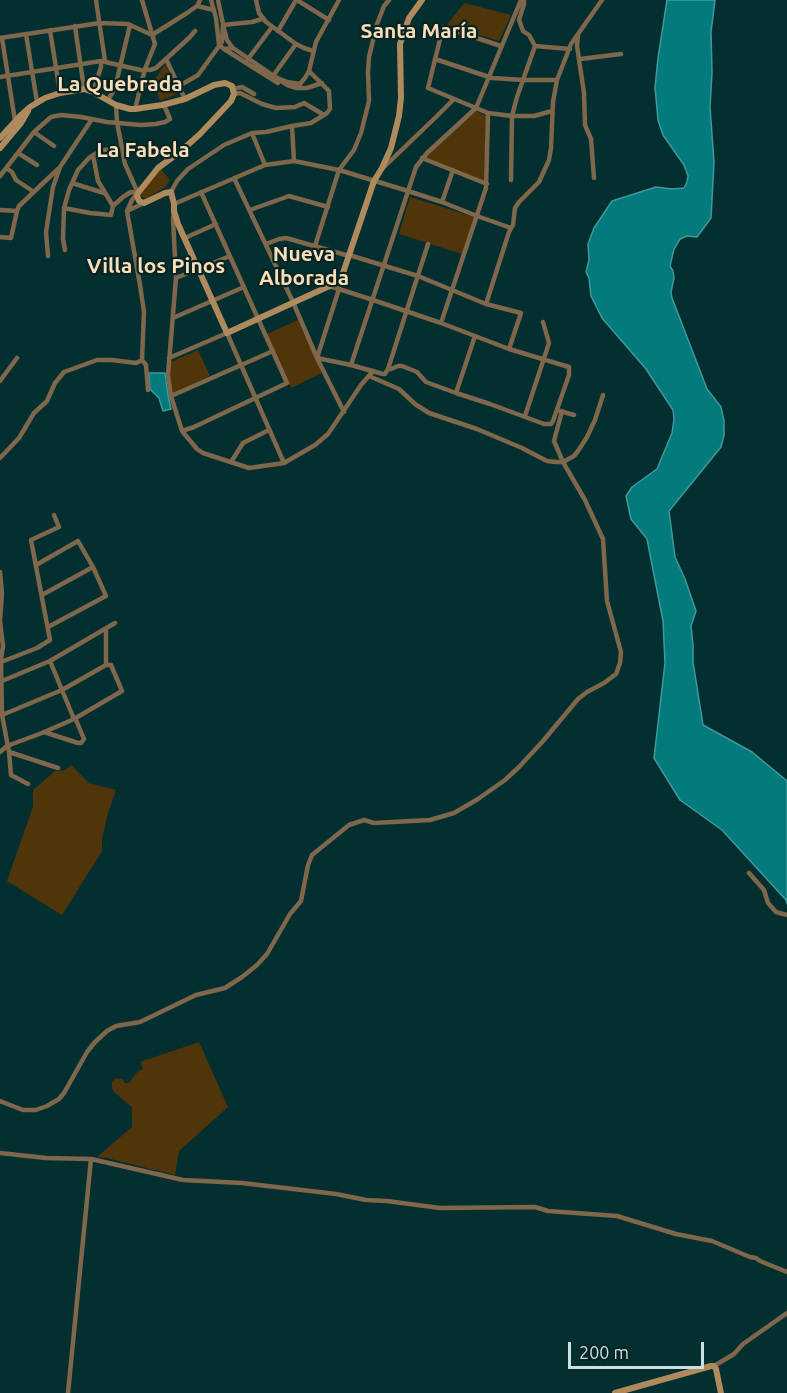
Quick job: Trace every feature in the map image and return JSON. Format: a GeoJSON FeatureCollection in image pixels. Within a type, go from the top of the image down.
{"type":"FeatureCollection","features":[{"type":"Feature","properties":{"kind":"main road"},"geometry":{"type":"LineString","coordinates":[[0,138],[30,107],[60,93],[84,89],[116,105],[135,109],[185,99],[214,85],[225,83],[230,85],[234,91],[231,101],[200,134],[158,168],[138,193],[137,199],[144,202],[171,192],[174,211],[227,333],[329,286],[339,281],[342,276],[374,181],[391,148],[401,98],[400,44],[409,18],[422,0]]}},
{"type":"Feature","properties":{"kind":"main road"},"geometry":{"type":"LineString","coordinates":[[0,148],[21,123],[30,107]]}},
{"type":"Feature","properties":{"kind":"main road"},"geometry":{"type":"LineString","coordinates":[[615,1393],[711,1366],[714,1366],[718,1373],[722,1393]]}},
{"type":"Feature","properties":{"kind":"street"},"geometry":{"type":"LineString","coordinates":[[93,92],[103,61],[96,0]]}},
{"type":"Feature","properties":{"kind":"street"},"geometry":{"type":"LineString","coordinates":[[135,109],[145,70],[155,44],[142,0]]}},
{"type":"Feature","properties":{"kind":"street"},"geometry":{"type":"LineString","coordinates":[[152,34],[197,6],[200,0]]}},
{"type":"Feature","properties":{"kind":"street"},"geometry":{"type":"LineString","coordinates":[[210,0],[222,47],[278,83],[297,88],[307,88],[322,83]]}},
{"type":"Feature","properties":{"kind":"street"},"geometry":{"type":"LineString","coordinates":[[218,0],[226,40],[233,48],[284,84]]}},
{"type":"Feature","properties":{"kind":"street"},"geometry":{"type":"LineString","coordinates":[[256,0],[262,19],[296,44],[313,51]]}},
{"type":"Feature","properties":{"kind":"street"},"geometry":{"type":"LineString","coordinates":[[279,31],[297,0],[329,20]]}},
{"type":"Feature","properties":{"kind":"street"},"geometry":{"type":"LineString","coordinates":[[273,76],[300,84],[309,71],[319,35],[339,0]]}},
{"type":"Feature","properties":{"kind":"street"},"geometry":{"type":"LineString","coordinates":[[315,246],[339,170],[354,150],[360,134],[369,101],[369,57],[377,24],[389,0]]}},
{"type":"Feature","properties":{"kind":"street"},"geometry":{"type":"LineString","coordinates":[[351,365],[416,167],[422,158],[476,108],[522,0]]}},
{"type":"Feature","properties":{"kind":"street"},"geometry":{"type":"LineString","coordinates":[[511,180],[512,116],[535,46],[529,35],[523,31],[519,20],[524,4],[522,0]]}},
{"type":"Feature","properties":{"kind":"street"},"geometry":{"type":"LineString","coordinates":[[486,304],[516,208],[539,182],[549,160],[552,111],[557,80],[579,33],[602,0]]}},
{"type":"Feature","properties":{"kind":"street"},"geometry":{"type":"LineString","coordinates":[[197,6],[214,10]]}},
{"type":"Feature","properties":{"kind":"street"},"geometry":{"type":"LineString","coordinates":[[223,25],[262,19]]}},
{"type":"Feature","properties":{"kind":"street"},"geometry":{"type":"LineString","coordinates":[[15,121],[1,38],[99,22],[130,25],[152,34]]}},
{"type":"Feature","properties":{"kind":"street"},"geometry":{"type":"LineString","coordinates":[[108,100],[116,88],[130,25]]}},
{"type":"Feature","properties":{"kind":"street"},"geometry":{"type":"LineString","coordinates":[[179,86],[198,75],[222,47],[223,25]]}},
{"type":"Feature","properties":{"kind":"street"},"geometry":{"type":"LineString","coordinates":[[75,26],[84,89]]}},
{"type":"Feature","properties":{"kind":"street"},"geometry":{"type":"LineString","coordinates":[[248,59],[272,27]]}},
{"type":"Feature","properties":{"kind":"street"},"geometry":{"type":"LineString","coordinates":[[501,46],[443,27],[428,88],[488,113],[534,116],[552,111]]}},
{"type":"Feature","properties":{"kind":"street"},"geometry":{"type":"LineString","coordinates":[[50,30],[60,93]]}},
{"type":"Feature","properties":{"kind":"street"},"geometry":{"type":"LineString","coordinates":[[0,77],[103,61],[150,70],[156,68],[195,31]]}},
{"type":"Feature","properties":{"kind":"street"},"geometry":{"type":"LineString","coordinates":[[579,33],[577,46],[584,93],[585,125],[591,139],[594,178]]}},
{"type":"Feature","properties":{"kind":"street"},"geometry":{"type":"LineString","coordinates":[[26,34],[37,102]]}},
{"type":"Feature","properties":{"kind":"street"},"geometry":{"type":"LineString","coordinates":[[273,76],[296,44]]}},
{"type":"Feature","properties":{"kind":"street"},"geometry":{"type":"LineString","coordinates":[[535,46],[570,49]]}},
{"type":"Feature","properties":{"kind":"street"},"geometry":{"type":"LineString","coordinates":[[222,47],[233,48]]}},
{"type":"Feature","properties":{"kind":"street"},"geometry":{"type":"LineString","coordinates":[[580,59],[621,54]]}},
{"type":"Feature","properties":{"kind":"street"},"geometry":{"type":"LineString","coordinates":[[166,59],[185,99]]}},
{"type":"Feature","properties":{"kind":"street"},"geometry":{"type":"LineString","coordinates":[[435,59],[488,77],[557,80]]}},
{"type":"Feature","properties":{"kind":"street"},"geometry":{"type":"LineString","coordinates":[[171,192],[177,181],[194,165],[224,145],[252,133],[311,123],[324,115],[330,109],[328,91],[309,71]]}},
{"type":"Feature","properties":{"kind":"street"},"geometry":{"type":"LineString","coordinates":[[140,90],[152,81]]}},
{"type":"Feature","properties":{"kind":"street"},"geometry":{"type":"LineString","coordinates":[[234,91],[242,87],[254,94]]}},
{"type":"Feature","properties":{"kind":"street"},"geometry":{"type":"LineString","coordinates":[[234,91],[276,108],[304,104],[324,115]]}},
{"type":"Feature","properties":{"kind":"street"},"geometry":{"type":"LineString","coordinates":[[382,168],[454,99]]}},
{"type":"Feature","properties":{"kind":"street"},"geometry":{"type":"LineString","coordinates":[[116,105],[125,164],[138,193]]}},
{"type":"Feature","properties":{"kind":"street"},"geometry":{"type":"LineString","coordinates":[[0,176],[34,132],[51,117],[56,115],[81,117],[141,125],[165,122],[170,119],[164,105]]}},
{"type":"Feature","properties":{"kind":"street"},"geometry":{"type":"LineString","coordinates":[[441,323],[487,184],[488,113]]}},
{"type":"Feature","properties":{"kind":"street"},"geometry":{"type":"LineString","coordinates":[[0,237],[11,238],[19,206],[60,167],[92,119]]}},
{"type":"Feature","properties":{"kind":"street"},"geometry":{"type":"LineString","coordinates":[[292,126],[294,161]]}},
{"type":"Feature","properties":{"kind":"street"},"geometry":{"type":"LineString","coordinates":[[34,132],[54,146]]}},
{"type":"Feature","properties":{"kind":"street"},"geometry":{"type":"LineString","coordinates":[[252,133],[265,165]]}},
{"type":"Feature","properties":{"kind":"street"},"geometry":{"type":"LineString","coordinates":[[65,250],[64,208],[78,170],[93,155],[107,149],[122,147]]}},
{"type":"Feature","properties":{"kind":"street"},"geometry":{"type":"LineString","coordinates":[[18,153],[37,165]]}},
{"type":"Feature","properties":{"kind":"street"},"geometry":{"type":"LineString","coordinates":[[93,155],[98,181],[113,206]]}},
{"type":"Feature","properties":{"kind":"street"},"geometry":{"type":"LineString","coordinates":[[422,158],[487,184]]}},
{"type":"Feature","properties":{"kind":"street"},"geometry":{"type":"LineString","coordinates":[[174,204],[265,165],[294,161],[339,170],[408,191],[511,228]]}},
{"type":"Feature","properties":{"kind":"street"},"geometry":{"type":"LineString","coordinates":[[48,256],[46,232],[51,194],[60,167]]}},
{"type":"Feature","properties":{"kind":"street"},"geometry":{"type":"LineString","coordinates":[[6,168],[12,172],[16,180],[34,192]]}},
{"type":"Feature","properties":{"kind":"street"},"geometry":{"type":"LineString","coordinates":[[442,202],[453,170]]}},
{"type":"Feature","properties":{"kind":"street"},"geometry":{"type":"LineString","coordinates":[[234,178],[344,412]]}},
{"type":"Feature","properties":{"kind":"street"},"geometry":{"type":"LineString","coordinates":[[72,183],[104,193]]}},
{"type":"Feature","properties":{"kind":"street"},"geometry":{"type":"LineString","coordinates":[[64,208],[111,215],[113,206],[123,197],[131,192],[138,193]]}},
{"type":"Feature","properties":{"kind":"street"},"geometry":{"type":"LineString","coordinates":[[182,430],[194,427],[287,383],[201,192]]}},
{"type":"Feature","properties":{"kind":"street"},"geometry":{"type":"LineString","coordinates":[[138,193],[127,211],[144,312],[142,360],[146,365],[148,390]]}},
{"type":"Feature","properties":{"kind":"street"},"geometry":{"type":"LineString","coordinates":[[250,210],[289,196],[328,207]]}},
{"type":"Feature","properties":{"kind":"street"},"geometry":{"type":"LineString","coordinates":[[127,211],[144,202]]}},
{"type":"Feature","properties":{"kind":"street"},"geometry":{"type":"LineString","coordinates":[[0,210],[17,211]]}},
{"type":"Feature","properties":{"kind":"street"},"geometry":{"type":"LineString","coordinates":[[174,211],[172,218],[176,278],[168,375],[171,396],[182,430],[197,449],[249,468],[284,463],[328,434],[374,371]]}},
{"type":"Feature","properties":{"kind":"street"},"geometry":{"type":"LineString","coordinates":[[185,238],[216,224]]}},
{"type":"Feature","properties":{"kind":"street"},"geometry":{"type":"LineString","coordinates":[[266,244],[286,238],[349,255],[418,276],[486,304],[521,313],[509,349]]}},
{"type":"Feature","properties":{"kind":"street"},"geometry":{"type":"LineString","coordinates":[[317,358],[385,374],[428,244]]}},
{"type":"Feature","properties":{"kind":"street"},"geometry":{"type":"LineString","coordinates":[[176,278],[230,256]]}},
{"type":"Feature","properties":{"kind":"street"},"geometry":{"type":"LineString","coordinates":[[317,358],[339,290],[339,281]]}},
{"type":"Feature","properties":{"kind":"street"},"geometry":{"type":"LineString","coordinates":[[0,1101],[23,1110],[36,1110],[47,1106],[64,1093],[87,1052],[107,1031],[116,1026],[140,1022],[196,994],[225,988],[242,978],[267,954],[290,914],[301,901],[312,855],[349,825],[364,820],[374,823],[430,820],[454,813],[478,799],[519,767],[578,699],[614,676],[618,671],[621,652],[607,601],[603,539],[554,441],[569,367],[509,349],[407,311],[329,286]]}},
{"type":"Feature","properties":{"kind":"street"},"geometry":{"type":"LineString","coordinates":[[173,318],[244,287]]}},
{"type":"Feature","properties":{"kind":"street"},"geometry":{"type":"LineString","coordinates":[[525,416],[549,343],[543,322]]}},
{"type":"Feature","properties":{"kind":"street"},"geometry":{"type":"LineString","coordinates":[[169,358],[227,333],[284,463]]}},
{"type":"Feature","properties":{"kind":"street"},"geometry":{"type":"LineString","coordinates":[[456,393],[476,336]]}},
{"type":"Feature","properties":{"kind":"street"},"geometry":{"type":"LineString","coordinates":[[171,396],[273,351]]}},
{"type":"Feature","properties":{"kind":"street"},"geometry":{"type":"LineString","coordinates":[[0,381],[17,358]]}},
{"type":"Feature","properties":{"kind":"street"},"geometry":{"type":"LineString","coordinates":[[0,459],[19,438],[34,413],[47,401],[55,383],[64,372],[97,360],[136,363],[142,360]]}},
{"type":"Feature","properties":{"kind":"street"},"geometry":{"type":"LineString","coordinates":[[388,369],[402,366],[417,372],[426,382],[544,424],[551,424],[560,411]]}},
{"type":"Feature","properties":{"kind":"street"},"geometry":{"type":"LineString","coordinates":[[369,376],[399,389],[429,413],[477,429],[547,461],[563,462],[574,456],[587,437],[603,395]]}},
{"type":"Feature","properties":{"kind":"street"},"geometry":{"type":"LineString","coordinates":[[560,411],[574,415]]}},
{"type":"Feature","properties":{"kind":"street"},"geometry":{"type":"LineString","coordinates":[[231,462],[243,443],[269,430]]}},
{"type":"Feature","properties":{"kind":"street"},"geometry":{"type":"LineString","coordinates":[[1,662],[37,648],[50,640],[31,540],[59,527],[54,515]]}},
{"type":"Feature","properties":{"kind":"street"},"geometry":{"type":"LineString","coordinates":[[36,565],[78,541],[106,596],[48,627]]}},
{"type":"Feature","properties":{"kind":"street"},"geometry":{"type":"LineString","coordinates":[[42,596],[93,567]]}},
{"type":"Feature","properties":{"kind":"street"},"geometry":{"type":"LineString","coordinates":[[0,572],[2,593],[0,621],[3,646],[2,715],[11,775],[28,784]]}},
{"type":"Feature","properties":{"kind":"street"},"geometry":{"type":"LineString","coordinates":[[2,681],[50,661],[115,623]]}},
{"type":"Feature","properties":{"kind":"street"},"geometry":{"type":"LineString","coordinates":[[106,630],[106,665]]}},
{"type":"Feature","properties":{"kind":"street"},"geometry":{"type":"LineString","coordinates":[[44,732],[81,743],[84,739],[50,661]]}},
{"type":"Feature","properties":{"kind":"street"},"geometry":{"type":"LineString","coordinates":[[0,752],[74,719],[122,691],[111,665],[106,665],[62,690],[2,715]]}},
{"type":"Feature","properties":{"kind":"street"},"geometry":{"type":"LineString","coordinates":[[8,749],[58,768]]}},
{"type":"Feature","properties":{"kind":"street"},"geometry":{"type":"LineString","coordinates":[[749,873],[764,890],[768,903],[776,912],[787,915]]}},
{"type":"Feature","properties":{"kind":"street"},"geometry":{"type":"LineString","coordinates":[[0,1153],[46,1158],[91,1159],[183,1180],[230,1182],[336,1194],[366,1200],[451,1208],[535,1207],[548,1211],[616,1216],[676,1234],[711,1241],[787,1272]]}},
{"type":"Feature","properties":{"kind":"street"},"geometry":{"type":"LineString","coordinates":[[68,1393],[91,1159]]}},
{"type":"Feature","properties":{"kind":"street"},"geometry":{"type":"LineString","coordinates":[[714,1366],[734,1354],[743,1344],[787,1313]]}},
{"type":"Feature","properties":{"kind":"shaded area"},"geometry":{"type":"Polygon","coordinates":[[[464,3],[511,15],[499,41],[447,25],[464,3]]]}},
{"type":"Feature","properties":{"kind":"shaded area"},"geometry":{"type":"Polygon","coordinates":[[[165,64],[179,93],[160,101],[153,82],[165,64]]]}},
{"type":"Feature","properties":{"kind":"shaded area"},"geometry":{"type":"Polygon","coordinates":[[[476,111],[486,116],[484,181],[425,157],[476,111]]]}},
{"type":"Feature","properties":{"kind":"shaded area"},"geometry":{"type":"Polygon","coordinates":[[[161,169],[170,180],[166,187],[145,199],[140,195],[161,169]]]}},
{"type":"Feature","properties":{"kind":"shaded area"},"geometry":{"type":"Polygon","coordinates":[[[410,197],[474,217],[462,254],[399,234],[410,197]]]}},
{"type":"Feature","properties":{"kind":"shaded area"},"geometry":{"type":"Polygon","coordinates":[[[298,320],[322,373],[291,388],[267,334],[298,320]]]}},
{"type":"Feature","properties":{"kind":"shaded area"},"geometry":{"type":"Polygon","coordinates":[[[198,350],[210,376],[173,393],[170,375],[171,362],[198,350]]]}},
{"type":"Feature","properties":{"kind":"shaded area"},"geometry":{"type":"Polygon","coordinates":[[[71,765],[89,783],[116,790],[102,839],[102,851],[62,915],[7,881],[33,807],[33,790],[55,771],[65,770],[71,765]]]}},
{"type":"Feature","properties":{"kind":"shaded area"},"geometry":{"type":"Polygon","coordinates":[[[199,1042],[228,1107],[179,1151],[175,1175],[97,1157],[132,1127],[132,1107],[115,1093],[112,1082],[116,1078],[129,1083],[138,1071],[143,1069],[140,1062],[199,1042]]]}},
{"type":"Feature","properties":{"kind":"water"},"geometry":{"type":"Polygon","coordinates":[[[667,0],[715,0],[711,32],[710,107],[714,162],[711,218],[697,237],[687,236],[680,239],[674,249],[670,266],[674,278],[672,298],[707,389],[721,407],[724,421],[721,447],[669,511],[675,557],[696,611],[691,626],[693,662],[703,725],[752,752],[787,781],[787,904],[786,900],[722,830],[680,800],[654,758],[665,663],[663,621],[647,539],[631,519],[626,496],[632,487],[657,469],[672,433],[673,410],[646,369],[602,318],[591,296],[586,272],[589,260],[588,244],[594,228],[612,201],[656,187],[684,188],[687,182],[688,176],[684,165],[663,135],[658,120],[655,87],[667,0]]]}},
{"type":"Feature","properties":{"kind":"water"},"geometry":{"type":"Polygon","coordinates":[[[149,373],[165,373],[171,409],[163,411],[159,398],[150,389],[149,373]]]}},
{"type":"Feature","properties":{"kind":"district","name":"Santa María"},"geometry":{"type":"Point","coordinates":[419,31]}},
{"type":"Feature","properties":{"kind":"district","name":"La Quebrada"},"geometry":{"type":"Point","coordinates":[120,84]}},
{"type":"Feature","properties":{"kind":"district","name":"La Fabela"},"geometry":{"type":"Point","coordinates":[143,150]}},
{"type":"Feature","properties":{"kind":"district","name":"Villa los Pinos"},"geometry":{"type":"Point","coordinates":[156,266]}},
{"type":"Feature","properties":{"kind":"district","name":"Nueva Alborada"},"geometry":{"type":"Point","coordinates":[304,266]}}]}
